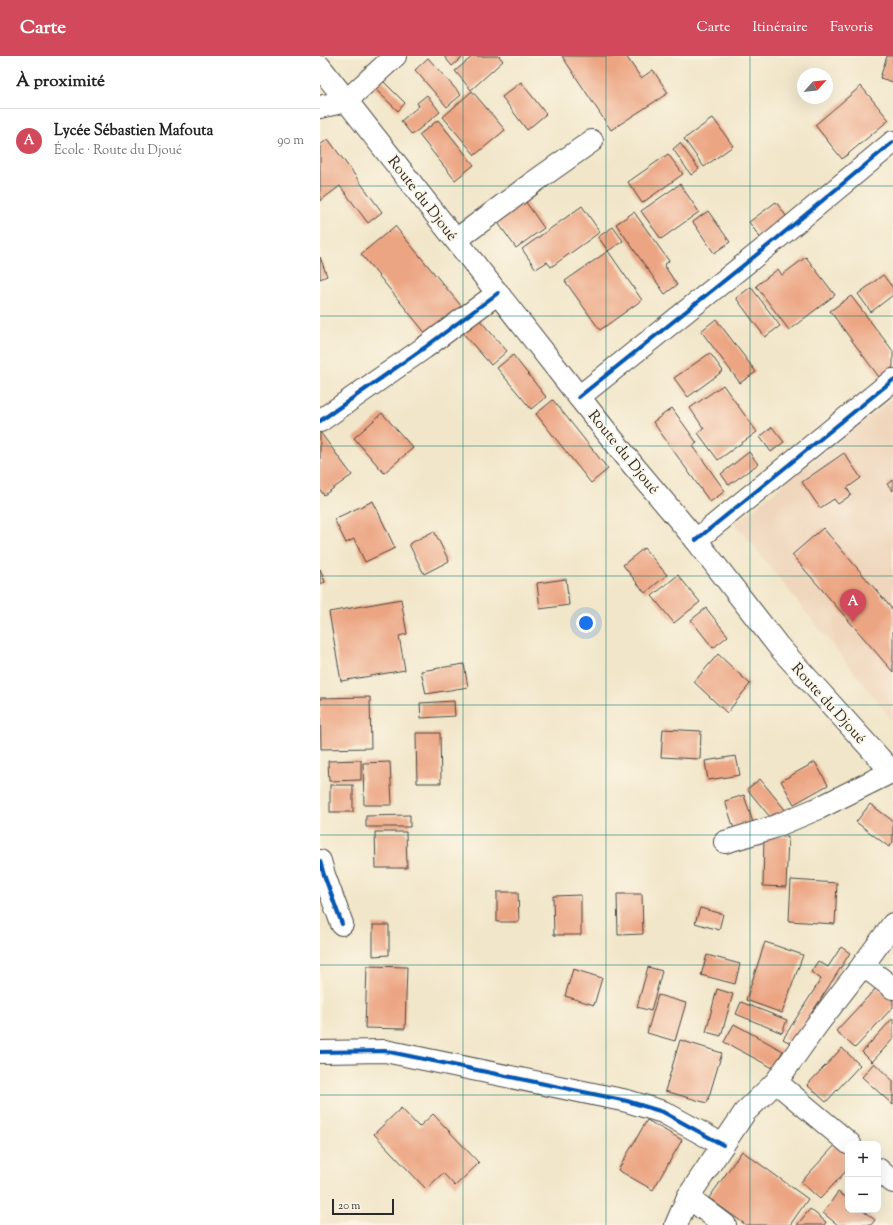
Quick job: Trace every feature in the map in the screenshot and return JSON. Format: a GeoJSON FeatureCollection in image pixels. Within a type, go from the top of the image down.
{"type":"FeatureCollection","features":[{"type":"Feature","properties":{"kind":"street"},"geometry":{"type":"LineString","coordinates":[[320,107],[346,101],[396,56]]}},
{"type":"Feature","properties":{"kind":"street","name":"Route du Djoué"},"geometry":{"type":"LineString","coordinates":[[320,67],[579,397],[696,540],[779,647],[892,772]]}},
{"type":"Feature","properties":{"kind":"street"},"geometry":{"type":"LineString","coordinates":[[456,240],[592,141]]}},
{"type":"Feature","properties":{"kind":"street"},"geometry":{"type":"LineString","coordinates":[[579,397],[775,240],[893,142]]}},
{"type":"Feature","properties":{"kind":"street"},"geometry":{"type":"LineString","coordinates":[[320,421],[424,348],[498,293]]}},
{"type":"Feature","properties":{"kind":"street"},"geometry":{"type":"LineString","coordinates":[[696,540],[893,380]]}},
{"type":"Feature","properties":{"kind":"street"},"geometry":{"type":"LineString","coordinates":[[725,842],[772,828],[819,808],[892,772]]}},
{"type":"Feature","properties":{"kind":"street"},"geometry":{"type":"LineString","coordinates":[[320,861],[342,924]]}},
{"type":"Feature","properties":{"kind":"street"},"geometry":{"type":"LineString","coordinates":[[676,1225],[688,1198],[745,1112],[776,1082],[893,924]]}},
{"type":"Feature","properties":{"kind":"street"},"geometry":{"type":"LineString","coordinates":[[864,965],[893,988]]}},
{"type":"Feature","properties":{"kind":"street"},"geometry":{"type":"LineString","coordinates":[[320,1052],[386,1051],[627,1101],[663,1112],[723,1145]]}},
{"type":"Feature","properties":{"kind":"street"},"geometry":{"type":"LineString","coordinates":[[776,1082],[846,1141]]}},
{"type":"Feature","properties":{"kind":"street"},"geometry":{"type":"LineString","coordinates":[[881,1172],[893,1182]]}},
{"type":"Feature","properties":{"kind":"street"},"geometry":{"type":"LineString","coordinates":[[688,1198],[725,1225]]}},
{"type":"Feature","properties":{"kind":"shaded area"},"geometry":{"type":"Polygon","coordinates":[[[893,398],[893,721],[735,523],[893,398]]]}},
{"type":"Feature","properties":{"kind":"building"},"geometry":{"type":"Polygon","coordinates":[[[444,56],[464,56],[452,66],[444,56]]]}},
{"type":"Feature","properties":{"kind":"building"},"geometry":{"type":"Polygon","coordinates":[[[473,56],[499,56],[503,61],[471,90],[455,71],[473,56]]]}},
{"type":"Feature","properties":{"kind":"building"},"geometry":{"type":"Polygon","coordinates":[[[562,56],[626,56],[641,78],[653,70],[668,93],[611,130],[562,56]]]}},
{"type":"Feature","properties":{"kind":"building"},"geometry":{"type":"Polygon","coordinates":[[[887,56],[893,56],[893,82],[880,78],[887,56]]]}},
{"type":"Feature","properties":{"kind":"building"},"geometry":{"type":"Polygon","coordinates":[[[428,58],[461,95],[447,107],[415,70],[428,58]]]}},
{"type":"Feature","properties":{"kind":"building"},"geometry":{"type":"Polygon","coordinates":[[[379,77],[405,103],[398,111],[371,85],[379,77]]]}},
{"type":"Feature","properties":{"kind":"building"},"geometry":{"type":"Polygon","coordinates":[[[521,82],[546,114],[527,130],[502,97],[521,82]]]}},
{"type":"Feature","properties":{"kind":"building"},"geometry":{"type":"Polygon","coordinates":[[[861,86],[889,120],[842,159],[815,125],[861,86]]]}},
{"type":"Feature","properties":{"kind":"building"},"geometry":{"type":"Polygon","coordinates":[[[472,91],[505,130],[475,155],[443,117],[472,91]]]}},
{"type":"Feature","properties":{"kind":"building"},"geometry":{"type":"Polygon","coordinates":[[[427,95],[440,112],[412,135],[401,121],[419,106],[417,103],[427,95]]]}},
{"type":"Feature","properties":{"kind":"building"},"geometry":{"type":"Polygon","coordinates":[[[713,118],[733,146],[704,167],[684,139],[713,118]]]}},
{"type":"Feature","properties":{"kind":"building"},"geometry":{"type":"Polygon","coordinates":[[[438,120],[474,165],[455,180],[419,135],[438,120]]]}},
{"type":"Feature","properties":{"kind":"building"},"geometry":{"type":"Polygon","coordinates":[[[328,139],[382,212],[368,223],[340,186],[320,201],[320,145],[328,139]]]}},
{"type":"Feature","properties":{"kind":"building"},"geometry":{"type":"Polygon","coordinates":[[[680,143],[699,169],[691,175],[673,149],[680,143]]]}},
{"type":"Feature","properties":{"kind":"building"},"geometry":{"type":"Polygon","coordinates":[[[668,154],[683,174],[642,203],[628,182],[668,154]]]}},
{"type":"Feature","properties":{"kind":"building"},"geometry":{"type":"Polygon","coordinates":[[[680,184],[699,212],[661,239],[641,211],[680,184]]]}},
{"type":"Feature","properties":{"kind":"building"},"geometry":{"type":"Polygon","coordinates":[[[523,198],[544,228],[516,248],[494,217],[523,198]]]}},
{"type":"Feature","properties":{"kind":"building"},"geometry":{"type":"Polygon","coordinates":[[[776,202],[789,220],[761,239],[749,222],[776,202]]]}},
{"type":"Feature","properties":{"kind":"building"},"geometry":{"type":"Polygon","coordinates":[[[582,206],[600,232],[551,267],[547,262],[536,269],[522,249],[582,206]]]}},
{"type":"Feature","properties":{"kind":"building"},"geometry":{"type":"Polygon","coordinates":[[[708,211],[730,242],[714,253],[693,222],[708,211]]]}},
{"type":"Feature","properties":{"kind":"building"},"geometry":{"type":"Polygon","coordinates":[[[634,212],[669,261],[664,265],[677,285],[665,294],[616,224],[634,212]]]}},
{"type":"Feature","properties":{"kind":"building"},"geometry":{"type":"Polygon","coordinates":[[[395,226],[462,307],[427,335],[361,254],[395,226]]]}},
{"type":"Feature","properties":{"kind":"building"},"geometry":{"type":"Polygon","coordinates":[[[613,227],[623,241],[608,251],[598,237],[613,227]]]}},
{"type":"Feature","properties":{"kind":"building"},"geometry":{"type":"Polygon","coordinates":[[[608,251],[642,300],[600,330],[565,281],[608,251]]]}},
{"type":"Feature","properties":{"kind":"building"},"geometry":{"type":"Polygon","coordinates":[[[320,257],[327,276],[320,279],[320,257]]]}},
{"type":"Feature","properties":{"kind":"building"},"geometry":{"type":"Polygon","coordinates":[[[806,257],[835,295],[789,330],[756,286],[778,269],[782,275],[806,257]]]}},
{"type":"Feature","properties":{"kind":"building"},"geometry":{"type":"Polygon","coordinates":[[[883,275],[893,288],[893,295],[871,312],[858,294],[883,275]]]}},
{"type":"Feature","properties":{"kind":"building"},"geometry":{"type":"Polygon","coordinates":[[[751,287],[780,326],[765,337],[736,298],[751,287]]]}},
{"type":"Feature","properties":{"kind":"building"},"geometry":{"type":"Polygon","coordinates":[[[851,296],[893,351],[893,367],[879,377],[830,311],[851,296]]]}},
{"type":"Feature","properties":{"kind":"building"},"geometry":{"type":"Polygon","coordinates":[[[477,317],[507,351],[491,365],[461,331],[477,317]]]}},
{"type":"Feature","properties":{"kind":"building"},"geometry":{"type":"Polygon","coordinates":[[[716,319],[756,372],[740,383],[701,331],[716,319]]]}},
{"type":"Feature","properties":{"kind":"building"},"geometry":{"type":"Polygon","coordinates":[[[710,353],[723,371],[688,397],[674,378],[710,353]]]}},
{"type":"Feature","properties":{"kind":"building"},"geometry":{"type":"Polygon","coordinates":[[[513,355],[546,397],[531,409],[497,368],[513,355]]]}},
{"type":"Feature","properties":{"kind":"building"},"geometry":{"type":"Polygon","coordinates":[[[723,385],[757,432],[718,460],[698,433],[704,429],[690,408],[723,385]]]}},
{"type":"Feature","properties":{"kind":"building"},"geometry":{"type":"Polygon","coordinates":[[[553,400],[608,469],[591,483],[536,414],[553,400]]]}},
{"type":"Feature","properties":{"kind":"building"},"geometry":{"type":"Polygon","coordinates":[[[672,408],[697,443],[693,446],[725,491],[710,502],[653,422],[672,408]]]}},
{"type":"Feature","properties":{"kind":"building"},"geometry":{"type":"Polygon","coordinates":[[[382,413],[413,448],[384,473],[354,438],[382,413]]]}},
{"type":"Feature","properties":{"kind":"building"},"geometry":{"type":"Polygon","coordinates":[[[772,427],[784,442],[771,452],[760,437],[772,427]]]}},
{"type":"Feature","properties":{"kind":"building"},"geometry":{"type":"Polygon","coordinates":[[[320,432],[352,475],[324,495],[320,490],[320,432]]]}},
{"type":"Feature","properties":{"kind":"building"},"geometry":{"type":"Polygon","coordinates":[[[749,452],[758,464],[729,485],[721,474],[749,452]]]}},
{"type":"Feature","properties":{"kind":"building"},"geometry":{"type":"Polygon","coordinates":[[[844,453],[861,478],[847,488],[851,495],[838,504],[834,499],[820,508],[802,482],[844,453]]]}},
{"type":"Feature","properties":{"kind":"building"},"geometry":{"type":"Polygon","coordinates":[[[893,480],[893,491],[887,484],[893,480]]]}},
{"type":"Feature","properties":{"kind":"building"},"geometry":{"type":"Polygon","coordinates":[[[373,501],[395,548],[365,562],[354,539],[346,543],[334,519],[373,501]]]}},
{"type":"Feature","properties":{"kind":"building"},"geometry":{"type":"Polygon","coordinates":[[[823,528],[893,610],[893,672],[792,555],[823,528]]]}},
{"type":"Feature","properties":{"kind":"building"},"geometry":{"type":"Polygon","coordinates":[[[434,531],[449,561],[424,574],[409,544],[434,531]]]}},
{"type":"Feature","properties":{"kind":"building"},"geometry":{"type":"Polygon","coordinates":[[[644,548],[667,575],[645,593],[623,565],[644,548]]]}},
{"type":"Feature","properties":{"kind":"building"},"geometry":{"type":"Polygon","coordinates":[[[320,569],[325,582],[320,584],[320,569]]]}},
{"type":"Feature","properties":{"kind":"building"},"geometry":{"type":"Polygon","coordinates":[[[678,575],[700,602],[674,623],[652,596],[678,575]]]}},
{"type":"Feature","properties":{"kind":"building"},"geometry":{"type":"Polygon","coordinates":[[[566,579],[569,605],[540,609],[537,583],[566,579]]]}},
{"type":"Feature","properties":{"kind":"building"},"geometry":{"type":"Polygon","coordinates":[[[401,599],[407,634],[399,636],[405,670],[341,681],[329,612],[401,599]]]}},
{"type":"Feature","properties":{"kind":"building"},"geometry":{"type":"Polygon","coordinates":[[[706,608],[728,636],[713,648],[691,620],[706,608]]]}},
{"type":"Feature","properties":{"kind":"building"},"geometry":{"type":"Polygon","coordinates":[[[718,654],[750,684],[727,713],[694,682],[718,654]]]}},
{"type":"Feature","properties":{"kind":"building"},"geometry":{"type":"Polygon","coordinates":[[[464,664],[468,687],[426,694],[421,671],[464,664]]]}},
{"type":"Feature","properties":{"kind":"building"},"geometry":{"type":"Polygon","coordinates":[[[370,697],[371,748],[321,749],[320,698],[370,697]]]}},
{"type":"Feature","properties":{"kind":"building"},"geometry":{"type":"Polygon","coordinates":[[[454,701],[455,716],[421,718],[420,703],[454,701]]]}},
{"type":"Feature","properties":{"kind":"building"},"geometry":{"type":"Polygon","coordinates":[[[663,729],[701,731],[700,759],[661,757],[663,729]]]}},
{"type":"Feature","properties":{"kind":"building"},"geometry":{"type":"Polygon","coordinates":[[[416,733],[440,733],[441,783],[417,783],[416,733]]]}},
{"type":"Feature","properties":{"kind":"building"},"geometry":{"type":"Polygon","coordinates":[[[736,756],[740,775],[708,780],[705,761],[736,756]]]}},
{"type":"Feature","properties":{"kind":"building"},"geometry":{"type":"Polygon","coordinates":[[[361,760],[361,780],[329,781],[328,761],[361,760]]]}},
{"type":"Feature","properties":{"kind":"building"},"geometry":{"type":"Polygon","coordinates":[[[390,762],[392,805],[364,805],[363,763],[390,762]]]}},
{"type":"Feature","properties":{"kind":"building"},"geometry":{"type":"Polygon","coordinates":[[[815,762],[828,785],[794,804],[781,781],[815,762]]]}},
{"type":"Feature","properties":{"kind":"building"},"geometry":{"type":"Polygon","coordinates":[[[760,779],[787,812],[775,823],[747,789],[760,779]]]}},
{"type":"Feature","properties":{"kind":"building"},"geometry":{"type":"Polygon","coordinates":[[[330,785],[353,785],[353,812],[330,812],[330,785]]]}},
{"type":"Feature","properties":{"kind":"building"},"geometry":{"type":"Polygon","coordinates":[[[744,795],[755,829],[736,835],[725,801],[744,795]]]}},
{"type":"Feature","properties":{"kind":"building"},"geometry":{"type":"Polygon","coordinates":[[[870,804],[893,821],[893,842],[889,847],[856,822],[870,804]]]}},
{"type":"Feature","properties":{"kind":"building"},"geometry":{"type":"Polygon","coordinates":[[[410,815],[410,827],[366,827],[366,816],[410,815]]]}},
{"type":"Feature","properties":{"kind":"building"},"geometry":{"type":"Polygon","coordinates":[[[375,832],[406,832],[407,868],[376,868],[375,832]]]}},
{"type":"Feature","properties":{"kind":"building"},"geometry":{"type":"Polygon","coordinates":[[[764,836],[788,837],[786,887],[763,886],[764,836]]]}},
{"type":"Feature","properties":{"kind":"building"},"geometry":{"type":"Polygon","coordinates":[[[791,880],[837,883],[835,924],[789,921],[791,880]]]}},
{"type":"Feature","properties":{"kind":"building"},"geometry":{"type":"Polygon","coordinates":[[[497,892],[518,892],[519,922],[497,922],[497,892]]]}},
{"type":"Feature","properties":{"kind":"building"},"geometry":{"type":"Polygon","coordinates":[[[617,894],[642,894],[643,934],[618,935],[617,894]]]}},
{"type":"Feature","properties":{"kind":"building"},"geometry":{"type":"Polygon","coordinates":[[[581,895],[581,935],[554,935],[553,896],[581,895]]]}},
{"type":"Feature","properties":{"kind":"building"},"geometry":{"type":"Polygon","coordinates":[[[700,908],[723,914],[719,930],[695,923],[700,908]]]}},
{"type":"Feature","properties":{"kind":"building"},"geometry":{"type":"Polygon","coordinates":[[[373,925],[389,925],[389,955],[373,956],[373,925]]]}},
{"type":"Feature","properties":{"kind":"building"},"geometry":{"type":"Polygon","coordinates":[[[765,942],[803,955],[782,1013],[746,1000],[765,942]]]}},
{"type":"Feature","properties":{"kind":"building"},"geometry":{"type":"Polygon","coordinates":[[[841,947],[850,953],[792,1044],[783,1039],[821,979],[811,972],[818,961],[828,967],[841,947]]]}},
{"type":"Feature","properties":{"kind":"building"},"geometry":{"type":"Polygon","coordinates":[[[707,955],[740,964],[735,984],[701,975],[707,955]]]}},
{"type":"Feature","properties":{"kind":"building"},"geometry":{"type":"Polygon","coordinates":[[[367,966],[407,967],[405,1029],[365,1028],[367,966]]]}},
{"type":"Feature","properties":{"kind":"building"},"geometry":{"type":"Polygon","coordinates":[[[648,967],[662,971],[651,1011],[637,1007],[648,967]]]}},
{"type":"Feature","properties":{"kind":"building"},"geometry":{"type":"Polygon","coordinates":[[[573,969],[602,978],[594,1005],[565,996],[573,969]]]}},
{"type":"Feature","properties":{"kind":"building"},"geometry":{"type":"Polygon","coordinates":[[[877,987],[893,1001],[893,1007],[855,1048],[836,1031],[877,987]]]}},
{"type":"Feature","properties":{"kind":"building"},"geometry":{"type":"Polygon","coordinates":[[[717,989],[733,994],[721,1036],[706,1032],[717,989]]]}},
{"type":"Feature","properties":{"kind":"building"},"geometry":{"type":"Polygon","coordinates":[[[658,995],[686,1003],[675,1041],[647,1033],[658,995]]]}},
{"type":"Feature","properties":{"kind":"building"},"geometry":{"type":"Polygon","coordinates":[[[741,1002],[787,1020],[782,1033],[736,1014],[741,1002]]]}},
{"type":"Feature","properties":{"kind":"building"},"geometry":{"type":"Polygon","coordinates":[[[893,1018],[893,1039],[872,1062],[862,1052],[893,1018]]]}},
{"type":"Feature","properties":{"kind":"building"},"geometry":{"type":"Polygon","coordinates":[[[734,1024],[783,1051],[773,1068],[724,1042],[734,1024]]]}},
{"type":"Feature","properties":{"kind":"building"},"geometry":{"type":"Polygon","coordinates":[[[680,1040],[722,1053],[707,1103],[665,1091],[680,1040]]]}},
{"type":"Feature","properties":{"kind":"building"},"geometry":{"type":"Polygon","coordinates":[[[842,1048],[860,1065],[826,1102],[807,1085],[842,1048]]]}},
{"type":"Feature","properties":{"kind":"building"},"geometry":{"type":"Polygon","coordinates":[[[874,1063],[893,1081],[893,1105],[862,1077],[874,1063]]]}},
{"type":"Feature","properties":{"kind":"building"},"geometry":{"type":"Polygon","coordinates":[[[401,1108],[419,1127],[433,1114],[479,1163],[455,1186],[443,1173],[426,1189],[374,1134],[401,1108]]]}},
{"type":"Feature","properties":{"kind":"building"},"geometry":{"type":"Polygon","coordinates":[[[647,1120],[682,1140],[653,1190],[618,1170],[647,1120]]]}},
{"type":"Feature","properties":{"kind":"building"},"geometry":{"type":"Polygon","coordinates":[[[837,1143],[845,1150],[845,1172],[820,1199],[801,1182],[837,1143]]]}},
{"type":"Feature","properties":{"kind":"building"},"geometry":{"type":"Polygon","coordinates":[[[742,1151],[808,1199],[790,1225],[746,1225],[709,1198],[742,1151]]]}},
{"type":"Feature","properties":{"kind":"building"},"geometry":{"type":"Polygon","coordinates":[[[838,1192],[845,1197],[845,1213],[866,1213],[875,1220],[871,1225],[838,1225],[823,1213],[838,1192]]]}},
{"type":"Feature","properties":{"kind":"building"},"geometry":{"type":"Polygon","coordinates":[[[810,1209],[826,1222],[824,1225],[797,1225],[810,1209]]]}},
{"type":"Feature","properties":{"kind":"cycle path"},"geometry":{"type":"LineString","coordinates":[[579,397],[775,240],[893,142]]}},
{"type":"Feature","properties":{"kind":"cycle path"},"geometry":{"type":"LineString","coordinates":[[320,421],[424,348],[498,293]]}},
{"type":"Feature","properties":{"kind":"cycle path"},"geometry":{"type":"LineString","coordinates":[[696,540],[893,380]]}},
{"type":"Feature","properties":{"kind":"cycle path"},"geometry":{"type":"LineString","coordinates":[[320,861],[342,924]]}},
{"type":"Feature","properties":{"kind":"cycle path"},"geometry":{"type":"LineString","coordinates":[[320,1052],[385,1051],[627,1101],[663,1112],[723,1145]]}},
{"type":"Feature","properties":{"kind":"place","name":"Lycée Sébastien Mafouta"},"geometry":{"type":"Point","coordinates":[853,622]}}]}
